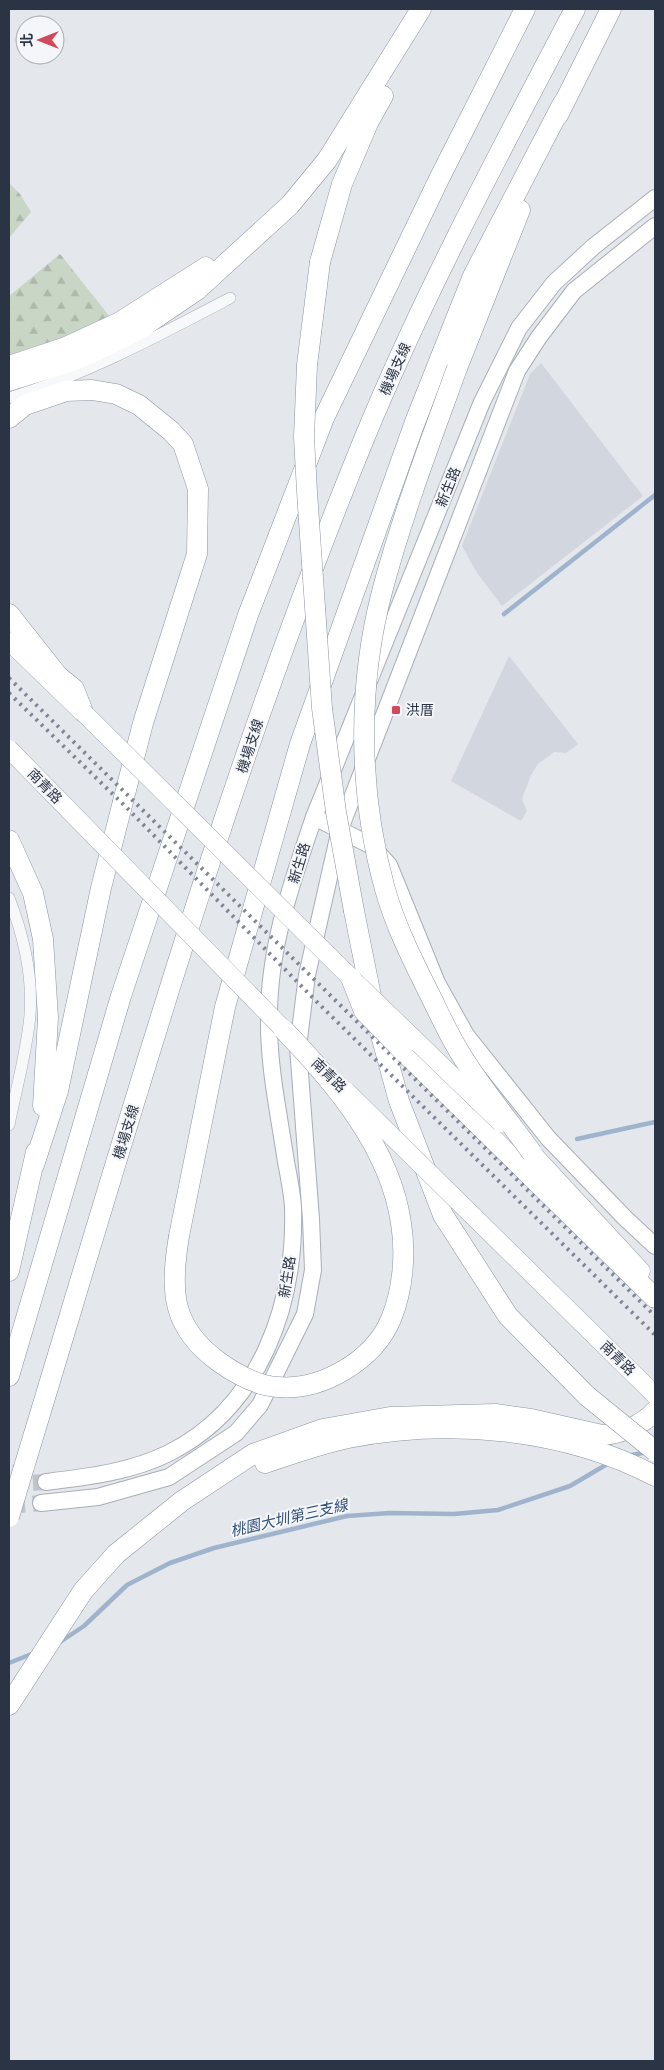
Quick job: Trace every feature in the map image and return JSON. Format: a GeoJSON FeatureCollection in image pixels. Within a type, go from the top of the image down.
{"type":"FeatureCollection","features":[{"type":"Feature","properties":{"kind":"highway"},"geometry":{"type":"LineString","coordinates":[[9,381],[72,361],[104,347],[141,328],[197,290],[290,205],[327,160],[421,9]]}},
{"type":"Feature","properties":{"kind":"highway"},"geometry":{"type":"LineString","coordinates":[[437,9],[400,65],[368,123],[342,184],[320,262],[307,365],[304,437],[322,708],[336,812],[373,1006],[399,1101],[443,1215],[508,1316],[588,1396],[655,1451]]}},
{"type":"Feature","properties":{"kind":"highway"},"geometry":{"type":"LineString","coordinates":[[9,1376],[121,996],[248,615],[324,418],[439,179],[526,9]]}},
{"type":"Feature","properties":{"kind":"highway","name":"機場支線"},"geometry":{"type":"LineString","coordinates":[[9,1517],[162,1012],[288,630],[365,435],[444,258],[575,9]]}},
{"type":"Feature","properties":{"kind":"highway"},"geometry":{"type":"LineString","coordinates":[[283,1029],[336,1088],[362,1125],[388,1175],[401,1223],[402,1275],[391,1320],[379,1339],[360,1359],[340,1372],[320,1381],[279,1388],[264,1385],[233,1372],[194,1341],[178,1314],[174,1286],[179,1236],[225,1007],[300,744],[414,422],[473,276],[611,9]]}},
{"type":"Feature","properties":{"kind":"highway"},"geometry":{"type":"LineString","coordinates":[[532,1152],[456,1047],[404,943],[385,890],[372,836],[363,744],[373,632],[382,588],[413,489],[457,368],[563,103]]}},
{"type":"Feature","properties":{"kind":"highway"},"geometry":{"type":"LineString","coordinates":[[9,418],[25,405],[66,391],[92,390],[116,394],[140,405],[171,430],[183,444],[198,489],[197,554],[143,724],[101,888],[58,1091],[34,1166]]}},
{"type":"Feature","properties":{"kind":"highway"},"geometry":{"type":"LineString","coordinates":[[9,614],[58,676],[74,689],[83,712]]}},
{"type":"Feature","properties":{"kind":"highway"},"geometry":{"type":"LineString","coordinates":[[9,840],[33,893],[42,939],[48,1018],[48,1060],[42,1116],[34,1166],[9,1271]]}},
{"type":"Feature","properties":{"kind":"highway"},"geometry":{"type":"LineString","coordinates":[[351,978],[364,1011],[655,1298]]}},
{"type":"Feature","properties":{"kind":"highway"},"geometry":{"type":"LineString","coordinates":[[9,1705],[83,1591],[116,1554],[182,1501],[253,1454],[323,1429],[390,1417],[495,1414],[531,1419],[602,1435],[612,1434],[648,1420],[655,1412]]}},
{"type":"Feature","properties":{"kind":"highway"},"geometry":{"type":"LineString","coordinates":[[219,1475],[348,1438],[425,1429],[475,1429],[556,1441],[599,1452],[655,1476]]}},
{"type":"Feature","properties":{"kind":"main road","name":"新生路"},"geometry":{"type":"LineString","coordinates":[[46,1482],[90,1477],[132,1467],[169,1453],[216,1423],[249,1381],[274,1337],[287,1286],[293,1207],[269,1047],[270,970],[280,923],[314,817],[482,402],[519,328],[560,277],[592,247],[655,198]]}},
{"type":"Feature","properties":{"kind":"main road","name":"新生路"},"geometry":{"type":"LineString","coordinates":[[41,1503],[98,1497],[169,1477],[236,1433],[260,1405],[305,1314],[313,1270],[312,1219],[298,1047],[307,975],[340,829],[517,371],[538,337],[574,291],[655,226]]}},
{"type":"Feature","properties":{"kind":"main road"},"geometry":{"type":"LineString","coordinates":[[9,365],[66,346],[118,322],[206,266]]}},
{"type":"Feature","properties":{"kind":"main road"},"geometry":{"type":"LineString","coordinates":[[9,641],[351,978],[532,1152],[655,1286]]}},
{"type":"Feature","properties":{"kind":"main road","name":"南青路"},"geometry":{"type":"LineString","coordinates":[[9,749],[283,1029],[655,1395]]}},
{"type":"Feature","properties":{"kind":"main road"},"geometry":{"type":"LineString","coordinates":[[314,817],[372,846],[389,865],[437,983],[466,1035],[548,1138],[625,1218],[655,1246]]}},
{"type":"Feature","properties":{"kind":"street"},"geometry":{"type":"LineString","coordinates":[[9,398],[47,386],[117,357],[230,298]]}},
{"type":"Feature","properties":{"kind":"street"},"geometry":{"type":"LineString","coordinates":[[9,898],[20,926],[30,988],[30,1016],[9,1125]]}},
{"type":"Feature","properties":{"kind":"shaded area"},"geometry":{"type":"Polygon","coordinates":[[[541,363],[643,496],[502,606],[477,573],[462,546],[530,374],[541,363]]]}},
{"type":"Feature","properties":{"kind":"shaded area"},"geometry":{"type":"Polygon","coordinates":[[[509,656],[578,744],[566,753],[554,752],[538,764],[531,775],[522,799],[527,811],[521,821],[451,781],[509,656]]]}},
{"type":"Feature","properties":{"kind":"green space"},"geometry":{"type":"Polygon","coordinates":[[[9,183],[20,194],[31,212],[9,238],[9,183]]]}},
{"type":"Feature","properties":{"kind":"green space"},"geometry":{"type":"Polygon","coordinates":[[[60,254],[110,317],[58,341],[9,357],[9,296],[60,254]]]}},
{"type":"Feature","properties":{"kind":"waterway"},"geometry":{"type":"LineString","coordinates":[[504,614],[655,495]]}},
{"type":"Feature","properties":{"kind":"waterway"},"geometry":{"type":"LineString","coordinates":[[577,1139],[655,1122]]}},
{"type":"Feature","properties":{"kind":"waterway","name":"桃園大圳第三支線"},"geometry":{"type":"LineString","coordinates":[[627,1456],[647,1452]]}},
{"type":"Feature","properties":{"kind":"waterway","name":"桃園大圳第三支線"},"geometry":{"type":"LineString","coordinates":[[60,1642],[84,1626],[127,1585],[170,1563],[214,1548],[347,1516],[390,1513],[454,1514],[498,1510],[570,1486],[609,1463]]}},
{"type":"Feature","properties":{"kind":"waterway","name":"桃園大圳第三支線"},"geometry":{"type":"LineString","coordinates":[[9,1663],[34,1653]]}},
{"type":"Feature","properties":{"kind":"tunnel"},"geometry":{"type":"LineString","coordinates":[[9,1484],[46,1482]]}},
{"type":"Feature","properties":{"kind":"tunnel"},"geometry":{"type":"LineString","coordinates":[[9,1506],[41,1503]]}},
{"type":"Feature","properties":{"kind":"railway"},"geometry":{"type":"LineString","coordinates":[[9,678],[655,1316]]}},
{"type":"Feature","properties":{"kind":"railway"},"geometry":{"type":"LineString","coordinates":[[9,693],[126,807],[316,1001],[655,1335]]}},
{"type":"Feature","properties":{"kind":"place","name":"洪厝"},"geometry":{"type":"Point","coordinates":[396,710]}}]}
